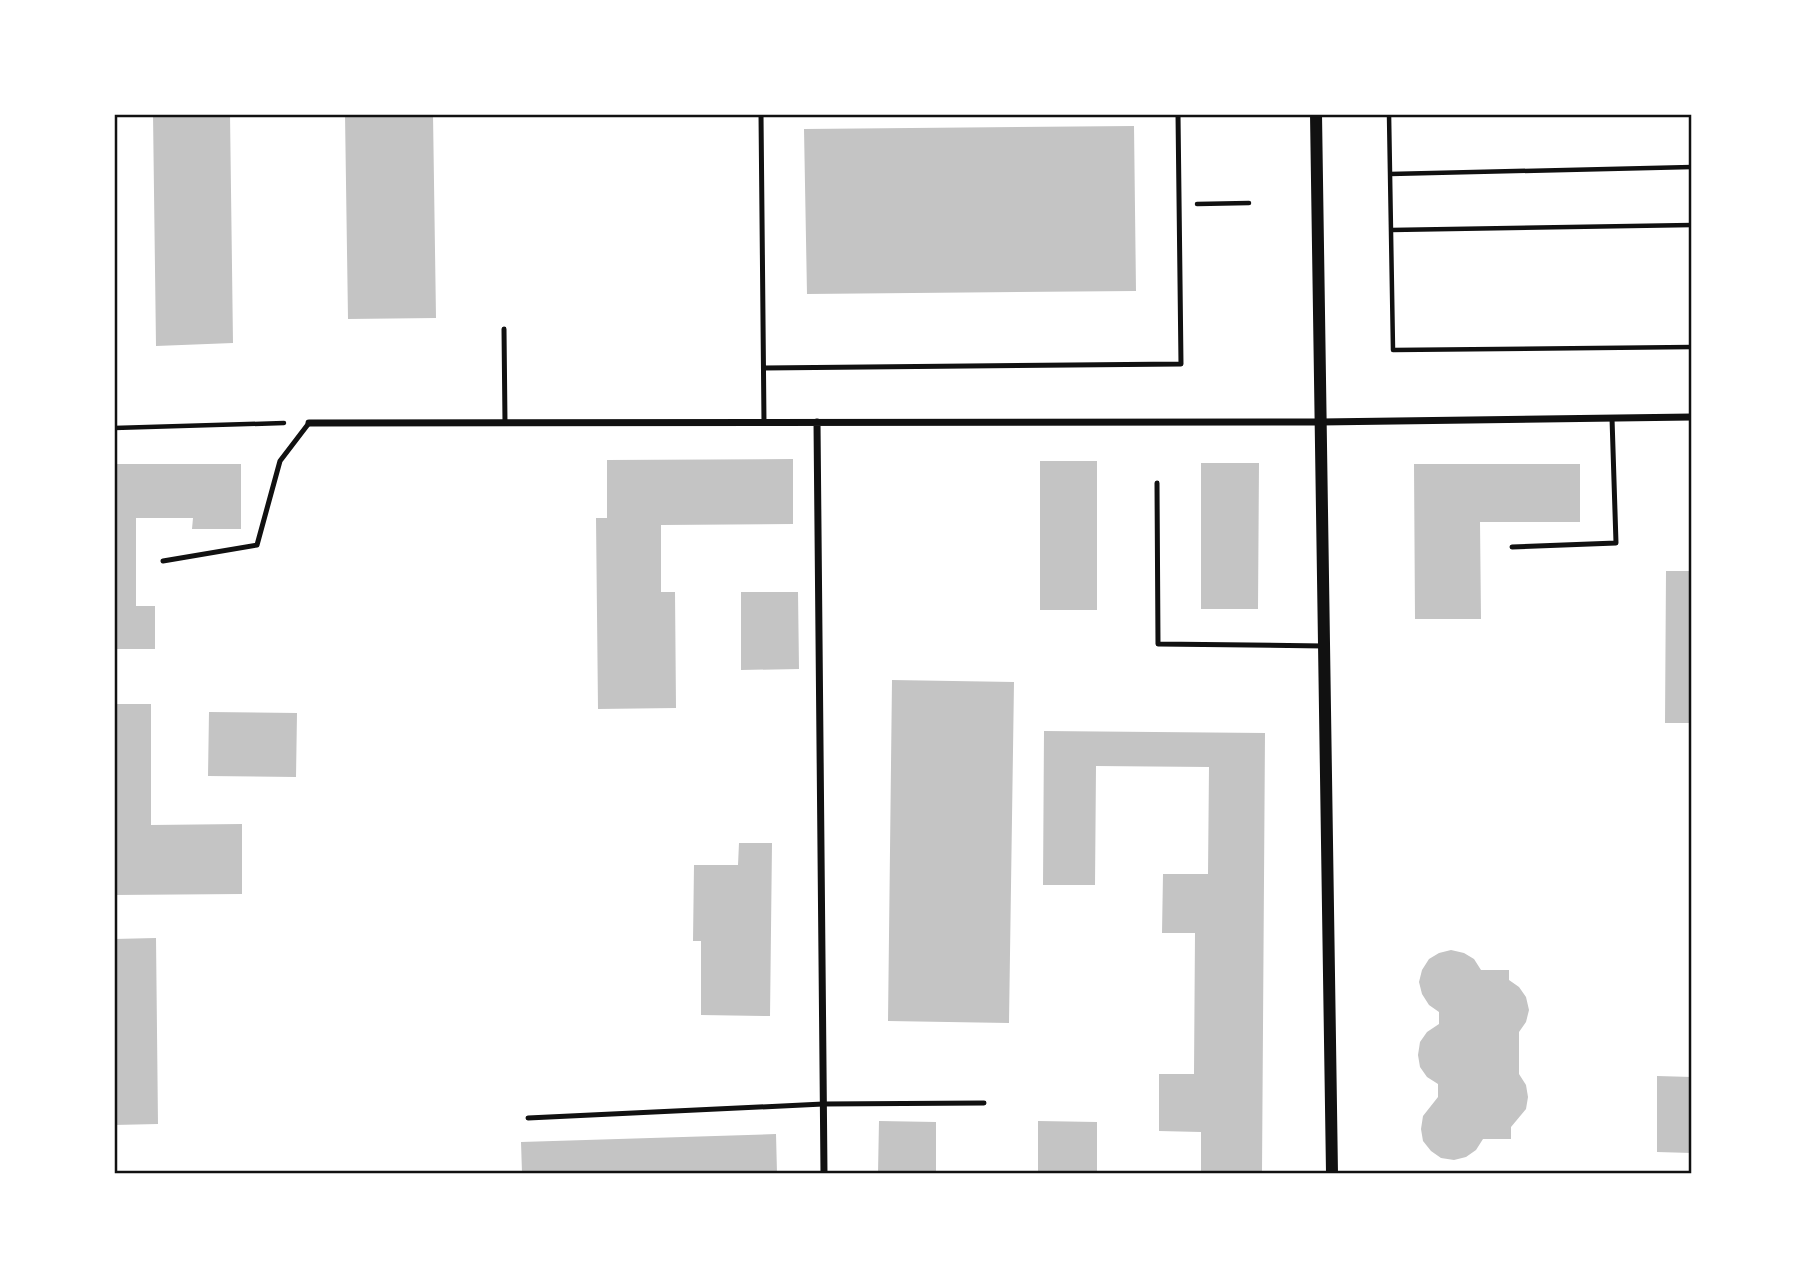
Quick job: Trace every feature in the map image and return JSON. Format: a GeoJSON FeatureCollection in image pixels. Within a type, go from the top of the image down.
{"type":"FeatureCollection","features":[{"type":"Feature","properties":{"kind":"street"},"geometry":{"type":"LineString","coordinates":[[1316,114],[1332,1173]]}},
{"type":"Feature","properties":{"kind":"street"},"geometry":{"type":"LineString","coordinates":[[309,423],[1321,422],[1692,417]]}},
{"type":"Feature","properties":{"kind":"street"},"geometry":{"type":"LineString","coordinates":[[817,422],[824,1173]]}},
{"type":"Feature","properties":{"kind":"lane"},"geometry":{"type":"LineString","coordinates":[[761,114],[764,422]]}},
{"type":"Feature","properties":{"kind":"lane"},"geometry":{"type":"LineString","coordinates":[[764,368],[1181,363],[1178,114]]}},
{"type":"Feature","properties":{"kind":"lane"},"geometry":{"type":"LineString","coordinates":[[504,329],[505,423]]}},
{"type":"Feature","properties":{"kind":"lane"},"geometry":{"type":"LineString","coordinates":[[1512,547],[1616,543],[1612,418]]}},
{"type":"Feature","properties":{"kind":"lane"},"geometry":{"type":"LineString","coordinates":[[163,561],[257,545],[280,461],[309,423]]}},
{"type":"Feature","properties":{"kind":"lane"},"geometry":{"type":"LineString","coordinates":[[1157,484],[1158,643],[1324,646]]}},
{"type":"Feature","properties":{"kind":"lane"},"geometry":{"type":"LineString","coordinates":[[528,1118],[823,1104],[985,1103]]}},
{"type":"Feature","properties":{"kind":"path"},"geometry":{"type":"LineString","coordinates":[[1389,114],[1393,350],[1692,347]]}},
{"type":"Feature","properties":{"kind":"path"},"geometry":{"type":"LineString","coordinates":[[1390,174],[1692,167]]}},
{"type":"Feature","properties":{"kind":"path"},"geometry":{"type":"LineString","coordinates":[[1180,204],[1249,203]]}},
{"type":"Feature","properties":{"kind":"path"},"geometry":{"type":"LineString","coordinates":[[1391,230],[1692,225]]}},
{"type":"Feature","properties":{"kind":"path"},"geometry":{"type":"LineString","coordinates":[[114,428],[309,423]]}},
{"type":"Feature","properties":{"kind":"building"},"geometry":{"type":"Polygon","coordinates":[[[153,114],[230,114],[233,343],[156,346],[153,114]]]}},
{"type":"Feature","properties":{"kind":"building"},"geometry":{"type":"Polygon","coordinates":[[[345,114],[433,114],[436,318],[348,319],[345,114]]]}},
{"type":"Feature","properties":{"kind":"building"},"geometry":{"type":"Polygon","coordinates":[[[1134,126],[1136,291],[807,294],[804,129],[1134,126]]]}},
{"type":"Feature","properties":{"kind":"building"},"geometry":{"type":"Polygon","coordinates":[[[793,459],[793,524],[661,525],[661,592],[675,592],[676,708],[598,709],[596,518],[607,518],[607,460],[793,459]]]}},
{"type":"Feature","properties":{"kind":"building"},"geometry":{"type":"Polygon","coordinates":[[[1040,461],[1097,461],[1097,610],[1040,610],[1040,461]]]}},
{"type":"Feature","properties":{"kind":"building"},"geometry":{"type":"Polygon","coordinates":[[[1201,463],[1259,463],[1258,609],[1201,609],[1201,463]]]}},
{"type":"Feature","properties":{"kind":"building"},"geometry":{"type":"Polygon","coordinates":[[[114,464],[241,464],[241,529],[192,529],[193,518],[136,518],[136,606],[155,606],[155,649],[114,649],[114,464]]]}},
{"type":"Feature","properties":{"kind":"building"},"geometry":{"type":"Polygon","coordinates":[[[1414,464],[1580,464],[1580,522],[1480,522],[1481,619],[1415,619],[1414,464]]]}},
{"type":"Feature","properties":{"kind":"building"},"geometry":{"type":"Polygon","coordinates":[[[1666,571],[1692,571],[1692,723],[1665,723],[1666,571]]]}},
{"type":"Feature","properties":{"kind":"building"},"geometry":{"type":"Polygon","coordinates":[[[741,592],[798,592],[799,669],[741,670],[741,592]]]}},
{"type":"Feature","properties":{"kind":"building"},"geometry":{"type":"Polygon","coordinates":[[[892,680],[1014,682],[1009,1023],[888,1021],[892,680]]]}},
{"type":"Feature","properties":{"kind":"building"},"geometry":{"type":"Polygon","coordinates":[[[114,704],[151,704],[151,825],[242,824],[242,894],[114,895],[114,704]]]}},
{"type":"Feature","properties":{"kind":"building"},"geometry":{"type":"Polygon","coordinates":[[[209,712],[297,713],[296,777],[208,776],[209,712]]]}},
{"type":"Feature","properties":{"kind":"building"},"geometry":{"type":"Polygon","coordinates":[[[1044,731],[1265,733],[1262,1173],[1201,1173],[1201,1132],[1159,1131],[1159,1074],[1194,1074],[1195,933],[1162,933],[1163,874],[1208,874],[1209,767],[1096,766],[1095,885],[1043,885],[1044,731]]]}},
{"type":"Feature","properties":{"kind":"building"},"geometry":{"type":"Polygon","coordinates":[[[739,843],[772,843],[770,1016],[701,1015],[701,941],[693,941],[694,865],[738,865],[739,843]]]}},
{"type":"Feature","properties":{"kind":"building"},"geometry":{"type":"Polygon","coordinates":[[[156,938],[158,1124],[114,1125],[114,939],[156,938]]]}},
{"type":"Feature","properties":{"kind":"building"},"geometry":{"type":"Polygon","coordinates":[[[1451,950],[1474,959],[1481,970],[1509,970],[1509,980],[1519,987],[1526,997],[1529,1010],[1526,1022],[1519,1032],[1519,1074],[1526,1085],[1528,1097],[1526,1109],[1511,1127],[1511,1139],[1483,1139],[1476,1150],[1466,1157],[1454,1160],[1441,1158],[1423,1141],[1423,1116],[1438,1097],[1438,1084],[1427,1077],[1420,1067],[1418,1055],[1420,1042],[1427,1032],[1439,1024],[1439,1012],[1429,1005],[1422,994],[1419,982],[1422,970],[1429,959],[1451,950]]]}},
{"type":"Feature","properties":{"kind":"building"},"geometry":{"type":"Polygon","coordinates":[[[1657,1076],[1692,1077],[1692,1153],[1657,1152],[1657,1076]]]}},
{"type":"Feature","properties":{"kind":"building"},"geometry":{"type":"Polygon","coordinates":[[[879,1121],[936,1122],[936,1173],[878,1173],[879,1121]]]}},
{"type":"Feature","properties":{"kind":"building"},"geometry":{"type":"Polygon","coordinates":[[[1038,1121],[1097,1122],[1097,1173],[1038,1173],[1038,1121]]]}},
{"type":"Feature","properties":{"kind":"building"},"geometry":{"type":"Polygon","coordinates":[[[776,1134],[777,1173],[522,1173],[521,1142],[776,1134]]]}}]}
